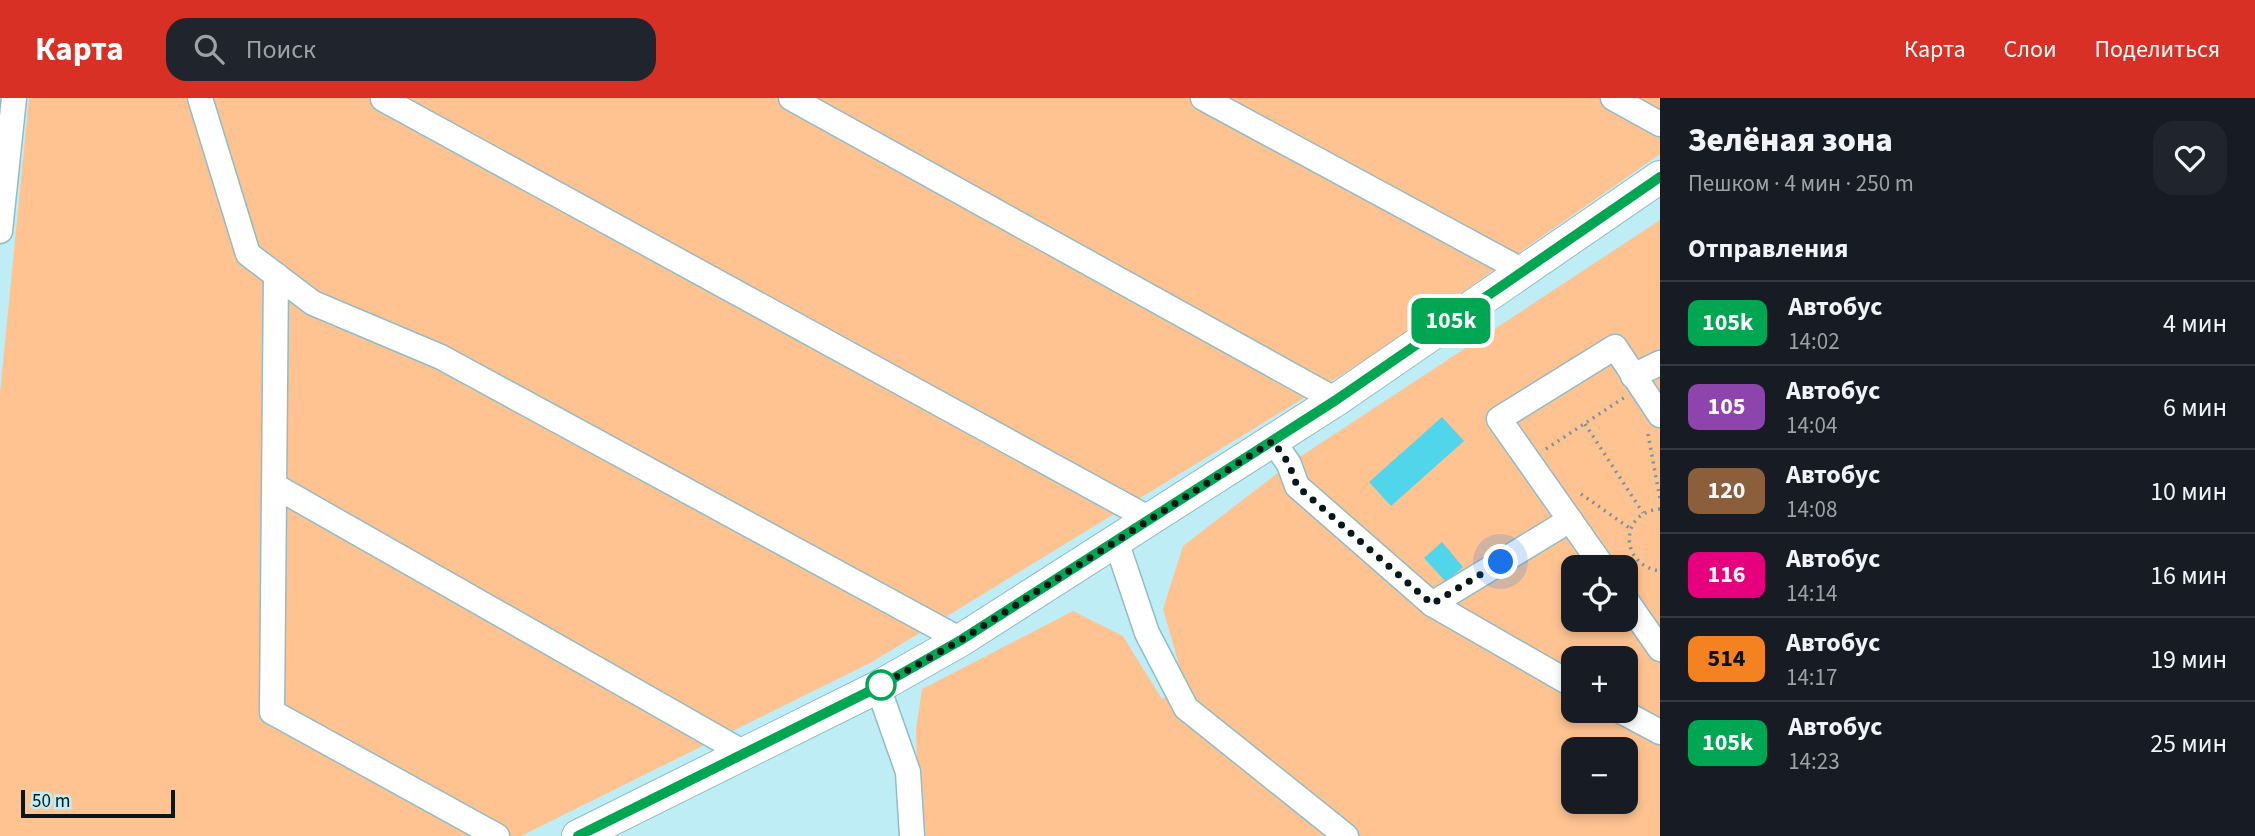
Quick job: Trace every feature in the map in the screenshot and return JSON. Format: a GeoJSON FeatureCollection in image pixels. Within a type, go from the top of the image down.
{"type":"FeatureCollection","features":[{"type":"Feature","properties":{"kind":"main road"},"geometry":{"type":"LineString","coordinates":[[578,836],[878,687],[961,640],[1336,400],[1660,177]]}},
{"type":"Feature","properties":{"kind":"street"},"geometry":{"type":"LineString","coordinates":[[0,231],[14,98]]}},
{"type":"Feature","properties":{"kind":"street"},"geometry":{"type":"LineString","coordinates":[[200,98],[248,254],[313,303],[440,357],[961,640]]}},
{"type":"Feature","properties":{"kind":"street"},"geometry":{"type":"LineString","coordinates":[[791,98],[1336,400]]}},
{"type":"Feature","properties":{"kind":"street"},"geometry":{"type":"LineString","coordinates":[[1203,98],[1523,271]]}},
{"type":"Feature","properties":{"kind":"street"},"geometry":{"type":"LineString","coordinates":[[1612,98],[1660,124]]}},
{"type":"Feature","properties":{"kind":"street"},"geometry":{"type":"LineString","coordinates":[[383,99],[1150,519]]}},
{"type":"Feature","properties":{"kind":"street"},"geometry":{"type":"LineString","coordinates":[[276,275],[272,712],[497,836]]}},
{"type":"Feature","properties":{"kind":"street"},"geometry":{"type":"LineString","coordinates":[[1595,555],[1499,419],[1615,347],[1631,385],[1654,423]]}},
{"type":"Feature","properties":{"kind":"street"},"geometry":{"type":"LineString","coordinates":[[1631,385],[1660,363]]}},
{"type":"Feature","properties":{"kind":"street"},"geometry":{"type":"LineString","coordinates":[[1273,441],[1289,464],[1297,486],[1432,604],[1561,678]]}},
{"type":"Feature","properties":{"kind":"street"},"geometry":{"type":"LineString","coordinates":[[275,486],[744,753]]}},
{"type":"Feature","properties":{"kind":"street"},"geometry":{"type":"LineString","coordinates":[[1432,604],[1570,520]]}},
{"type":"Feature","properties":{"kind":"street"},"geometry":{"type":"LineString","coordinates":[[1116,541],[1147,633],[1186,708],[1346,836]]}},
{"type":"Feature","properties":{"kind":"street"},"geometry":{"type":"LineString","coordinates":[[1638,617],[1660,649]]}},
{"type":"Feature","properties":{"kind":"street"},"geometry":{"type":"LineString","coordinates":[[878,687],[908,772],[912,836]]}},
{"type":"Feature","properties":{"kind":"street"},"geometry":{"type":"LineString","coordinates":[[1638,720],[1660,732]]}},
{"type":"Feature","properties":{"kind":"path"},"geometry":{"type":"LineString","coordinates":[[1541,453],[1585,424],[1631,385]]}},
{"type":"Feature","properties":{"kind":"path"},"geometry":{"type":"LineString","coordinates":[[1654,423],[1660,499]]}},
{"type":"Feature","properties":{"kind":"path"},"geometry":{"type":"LineString","coordinates":[[1585,424],[1643,513]]}},
{"type":"Feature","properties":{"kind":"path"},"geometry":{"type":"LineString","coordinates":[[1577,492],[1631,528]]}},
{"type":"Feature","properties":{"kind":"path"},"geometry":{"type":"LineString","coordinates":[[1660,509],[1643,513],[1631,528],[1630,548],[1640,564],[1659,571],[1660,578]]}},
{"type":"Feature","properties":{"kind":"shaded area"},"geometry":{"type":"Polygon","coordinates":[[[29,98],[1660,98],[1660,154],[1361,363],[872,662],[521,836],[0,836],[0,393],[29,98]]]}},
{"type":"Feature","properties":{"kind":"shaded area"},"geometry":{"type":"Polygon","coordinates":[[[1660,220],[1660,836],[919,836],[916,729],[922,689],[1073,611],[1123,636],[1162,699],[1186,689],[1163,609],[1183,546],[1289,464],[1660,220]]]}},
{"type":"Feature","properties":{"kind":"building"},"geometry":{"type":"Polygon","coordinates":[[[1442,417],[1464,441],[1391,506],[1369,482],[1442,417]]]}},
{"type":"Feature","properties":{"kind":"building"},"geometry":{"type":"Polygon","coordinates":[[[1442,542],[1463,567],[1446,582],[1424,558],[1442,542]]]}},
{"type":"Feature","properties":{"kind":"bus line","name":"105k"},"geometry":{"type":"LineString","coordinates":[[578,836],[878,687],[961,640],[1336,400],[1660,177]]}},
{"type":"Feature","properties":{"kind":"route"},"geometry":{"type":"LineString","coordinates":[[881,685],[878,687],[961,640],[1273,441],[1289,464],[1297,486],[1432,604],[1501,562]]}}]}
